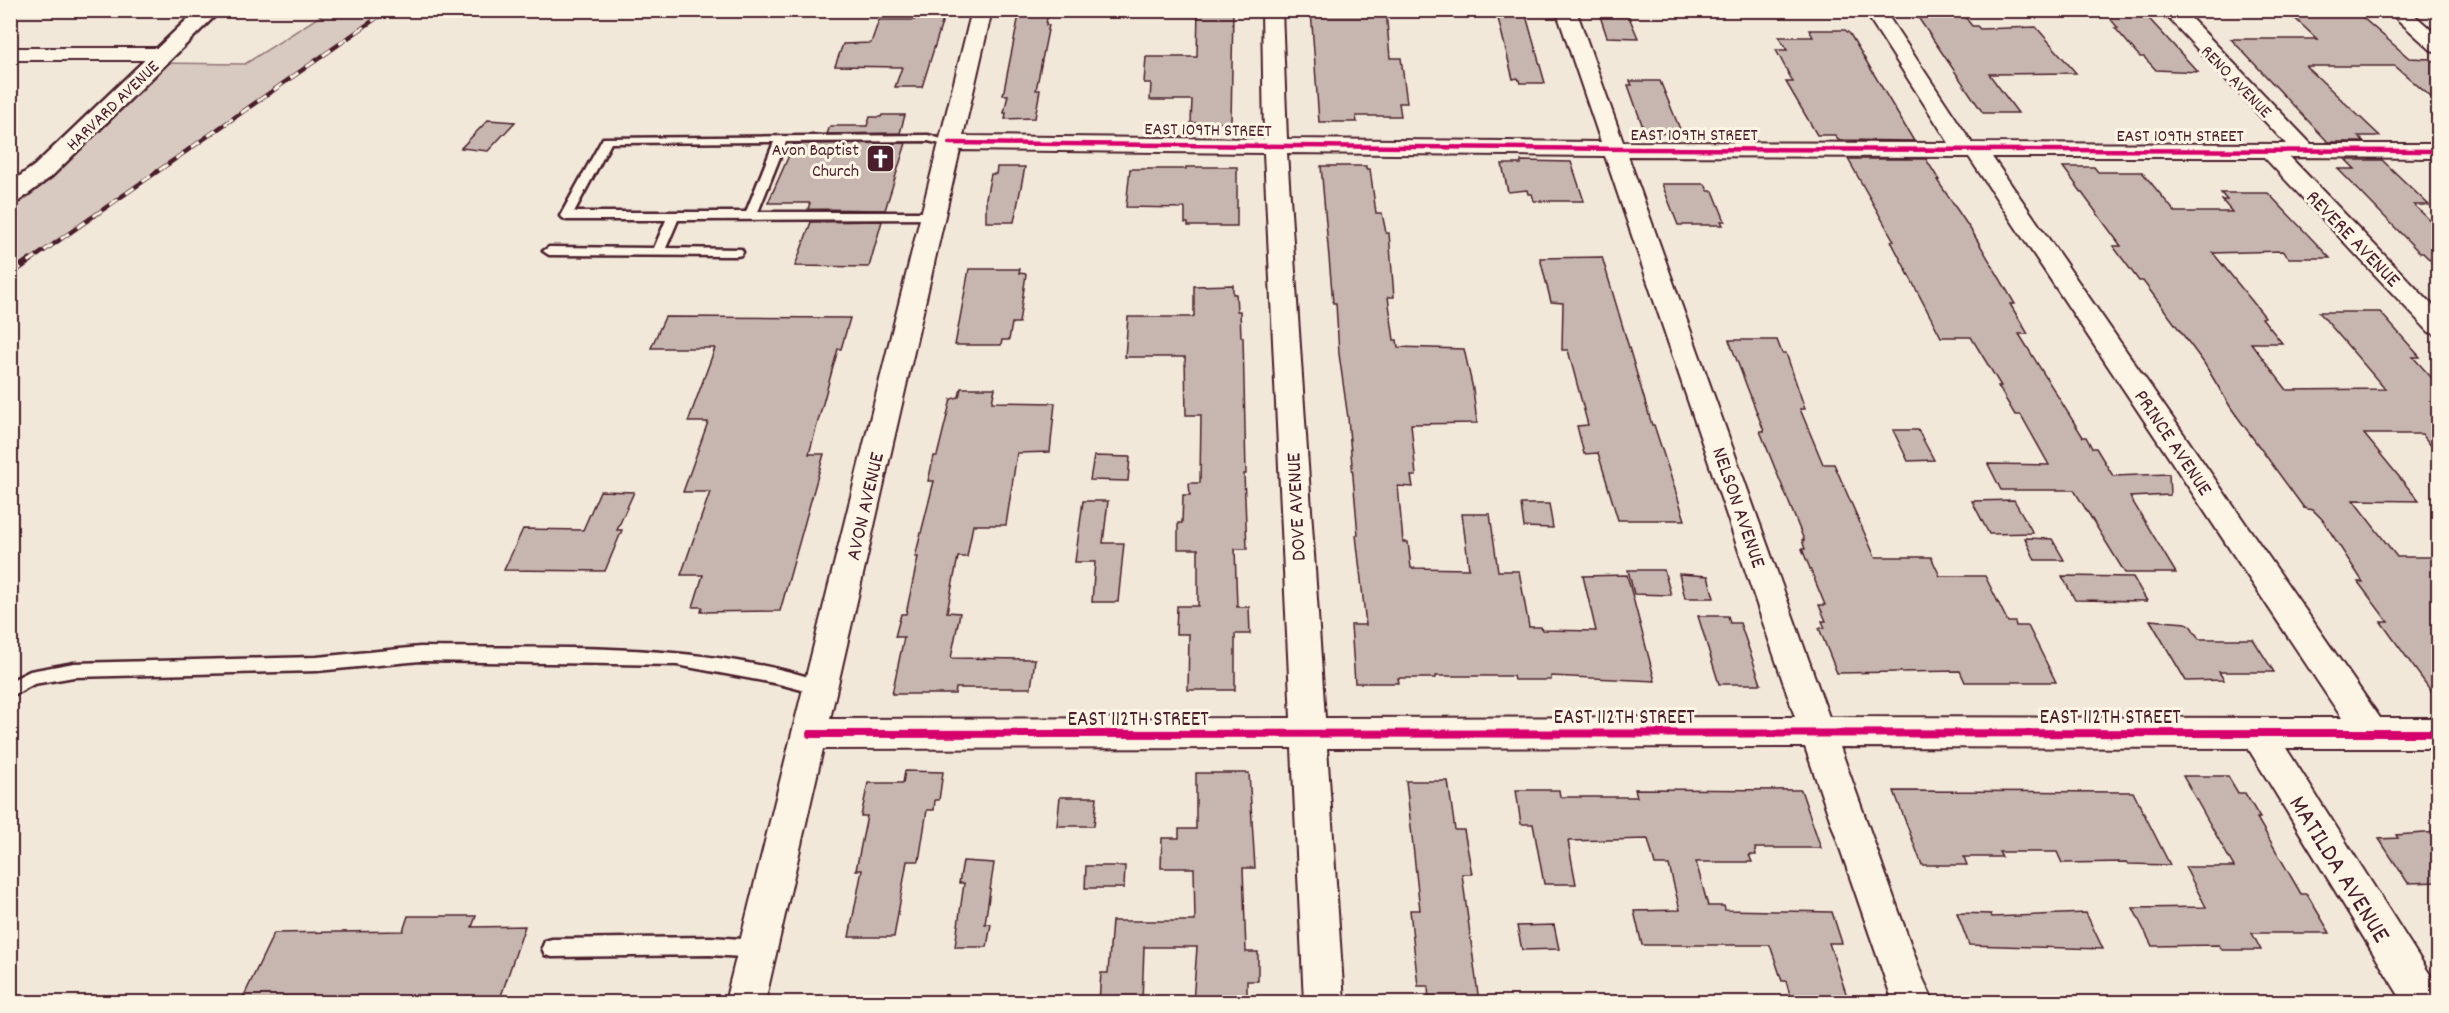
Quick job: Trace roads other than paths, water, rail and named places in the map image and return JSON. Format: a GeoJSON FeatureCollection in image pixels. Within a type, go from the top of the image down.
{"type":"FeatureCollection","features":[{"type":"Feature","properties":{"kind":"main road","name":"HARVARD AVENUE"},"geometry":{"type":"LineString","coordinates":[[10,195],[43,171],[210,10]]}},
{"type":"Feature","properties":{"kind":"street","name":"AVON AVENUE"},"geometry":{"type":"LineString","coordinates":[[745,1002],[982,10]]}},
{"type":"Feature","properties":{"kind":"street","name":"DOVE AVENUE"},"geometry":{"type":"LineString","coordinates":[[1272,10],[1275,145],[1324,1002]]}},
{"type":"Feature","properties":{"kind":"street","name":"NELSON AVENUE"},"geometry":{"type":"LineString","coordinates":[[1566,10],[1907,989],[1914,1002]]}},
{"type":"Feature","properties":{"kind":"street","name":"PRINCE AVENUE"},"geometry":{"type":"LineString","coordinates":[[1874,10],[2372,734]]}},
{"type":"Feature","properties":{"kind":"street","name":"RENO AVENUE"},"geometry":{"type":"LineString","coordinates":[[2171,10],[2304,150]]}},
{"type":"Feature","properties":{"kind":"street"},"geometry":{"type":"LineString","coordinates":[[2397,10],[2439,46]]}},
{"type":"Feature","properties":{"kind":"street"},"geometry":{"type":"LineString","coordinates":[[10,54],[164,54]]}},
{"type":"Feature","properties":{"kind":"street","name":"EAST 109TH STREET"},"geometry":{"type":"LineString","coordinates":[[949,143],[2439,151]]}},
{"type":"Feature","properties":{"kind":"street","name":"REVERE AVENUE"},"geometry":{"type":"LineString","coordinates":[[2270,150],[2439,326]]}},
{"type":"Feature","properties":{"kind":"street","name":"MATILDA AVENUE"},"geometry":{"type":"LineString","coordinates":[[2258,733],[2425,1002]]}},
{"type":"Feature","properties":{"kind":"street","name":"EAST 112TH STREET"},"geometry":{"type":"LineString","coordinates":[[810,734],[2439,733]]}},
{"type":"Feature","properties":{"kind":"lane"},"geometry":{"type":"LineString","coordinates":[[932,216],[566,216],[607,140],[928,138],[949,143]]}},
{"type":"Feature","properties":{"kind":"lane"},"geometry":{"type":"LineString","coordinates":[[751,216],[781,140]]}},
{"type":"Feature","properties":{"kind":"lane"},"geometry":{"type":"LineString","coordinates":[[658,252],[674,216]]}},
{"type":"Feature","properties":{"kind":"lane"},"geometry":{"type":"LineString","coordinates":[[549,251],[737,252]]}},
{"type":"Feature","properties":{"kind":"lane"},"geometry":{"type":"LineString","coordinates":[[10,690],[30,678],[74,670],[295,665],[420,654],[676,658],[779,677],[821,688]]}},
{"type":"Feature","properties":{"kind":"lane"},"geometry":{"type":"LineString","coordinates":[[552,948],[710,946],[758,949]]}},
{"type":"Feature","properties":{"kind":"railway"},"geometry":{"type":"LineString","coordinates":[[28,262],[388,10]]}},
{"type":"Feature","properties":{"kind":"railway"},"geometry":{"type":"LineString","coordinates":[[10,274],[30,260]]}},
{"type":"Feature","properties":{"kind":"place","name":"Avon Baptist Church"},"geometry":{"type":"Point","coordinates":[880,159]}}]}
